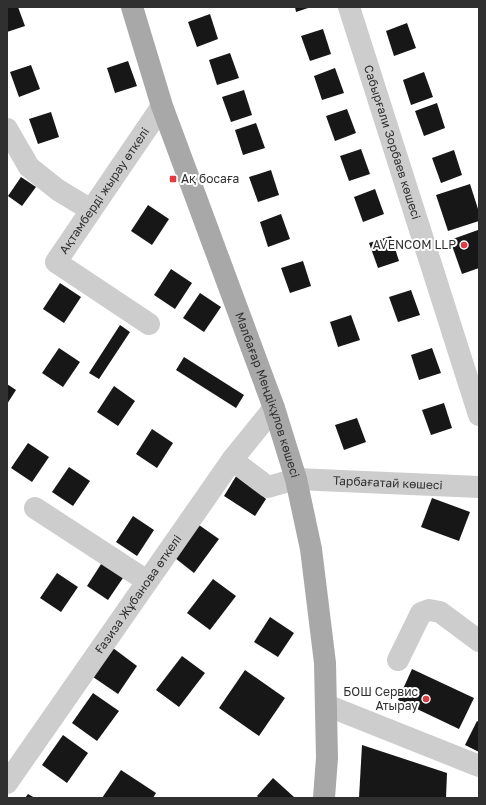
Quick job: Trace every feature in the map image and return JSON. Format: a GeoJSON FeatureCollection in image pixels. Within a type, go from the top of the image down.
{"type":"FeatureCollection","features":[{"type":"Feature","properties":{"kind":"main road","name":"Малбағар Меңдіқұлов көшесі"},"geometry":{"type":"LineString","coordinates":[[132,7],[162,106],[274,408],[296,478],[311,549],[325,663],[327,758],[324,798]]}},
{"type":"Feature","properties":{"kind":"street","name":"Сабырғали Зорбаев көшесі"},"geometry":{"type":"LineString","coordinates":[[349,7],[474,376],[479,415]]}},
{"type":"Feature","properties":{"kind":"street","name":"Ақтамберді жырау өткелі"},"geometry":{"type":"LineString","coordinates":[[149,324],[56,262],[162,106]]}},
{"type":"Feature","properties":{"kind":"street"},"geometry":{"type":"LineString","coordinates":[[7,129],[29,167],[58,190],[91,210]]}},
{"type":"Feature","properties":{"kind":"street","name":"Ғазиза Жұбанова өткелі"},"geometry":{"type":"LineString","coordinates":[[7,783],[232,460],[274,408]]}},
{"type":"Feature","properties":{"kind":"street"},"geometry":{"type":"LineString","coordinates":[[232,460],[268,487],[296,478]]}},
{"type":"Feature","properties":{"kind":"street","name":"Тарбағатай көшесi"},"geometry":{"type":"LineString","coordinates":[[296,478],[479,487]]}},
{"type":"Feature","properties":{"kind":"street"},"geometry":{"type":"LineString","coordinates":[[35,508],[147,581]]}},
{"type":"Feature","properties":{"kind":"street"},"geometry":{"type":"LineString","coordinates":[[398,660],[421,612],[429,610],[440,612],[479,641]]}},
{"type":"Feature","properties":{"kind":"street"},"geometry":{"type":"LineString","coordinates":[[326,705],[479,766]]}},
{"type":"Feature","properties":{"kind":"building"},"geometry":{"type":"Polygon","coordinates":[[[7,7],[18,7],[25,26],[7,32],[7,7]]]}},
{"type":"Feature","properties":{"kind":"building"},"geometry":{"type":"Polygon","coordinates":[[[295,7],[311,7],[296,12],[295,7]]]}},
{"type":"Feature","properties":{"kind":"building"},"geometry":{"type":"Polygon","coordinates":[[[210,14],[218,39],[197,47],[188,22],[210,14]]]}},
{"type":"Feature","properties":{"kind":"building"},"geometry":{"type":"Polygon","coordinates":[[[407,23],[416,48],[394,56],[386,31],[407,23]]]}},
{"type":"Feature","properties":{"kind":"building"},"geometry":{"type":"Polygon","coordinates":[[[323,29],[331,54],[310,61],[301,36],[323,29]]]}},
{"type":"Feature","properties":{"kind":"building"},"geometry":{"type":"Polygon","coordinates":[[[230,53],[239,78],[217,85],[209,60],[230,53]]]}},
{"type":"Feature","properties":{"kind":"building"},"geometry":{"type":"Polygon","coordinates":[[[128,61],[137,86],[115,93],[107,68],[128,61]]]}},
{"type":"Feature","properties":{"kind":"building"},"geometry":{"type":"Polygon","coordinates":[[[31,65],[40,89],[19,97],[10,72],[31,65]]]}},
{"type":"Feature","properties":{"kind":"building"},"geometry":{"type":"Polygon","coordinates":[[[335,68],[344,93],[322,100],[314,76],[335,68]]]}},
{"type":"Feature","properties":{"kind":"building"},"geometry":{"type":"Polygon","coordinates":[[[424,72],[433,97],[411,105],[403,80],[424,72]]]}},
{"type":"Feature","properties":{"kind":"building"},"geometry":{"type":"Polygon","coordinates":[[[244,90],[252,115],[231,122],[222,97],[244,90]]]}},
{"type":"Feature","properties":{"kind":"building"},"geometry":{"type":"Polygon","coordinates":[[[437,103],[445,128],[424,136],[415,111],[437,103]]]}},
{"type":"Feature","properties":{"kind":"building"},"geometry":{"type":"Polygon","coordinates":[[[347,109],[356,133],[335,141],[326,116],[347,109]]]}},
{"type":"Feature","properties":{"kind":"building"},"geometry":{"type":"Polygon","coordinates":[[[51,112],[59,137],[38,144],[29,119],[51,112]]]}},
{"type":"Feature","properties":{"kind":"building"},"geometry":{"type":"Polygon","coordinates":[[[256,123],[265,148],[243,155],[235,130],[256,123]]]}},
{"type":"Feature","properties":{"kind":"building"},"geometry":{"type":"Polygon","coordinates":[[[361,149],[370,174],[349,181],[340,156],[361,149]]]}},
{"type":"Feature","properties":{"kind":"building"},"geometry":{"type":"Polygon","coordinates":[[[454,150],[462,175],[441,183],[432,158],[454,150]]]}},
{"type":"Feature","properties":{"kind":"building"},"geometry":{"type":"Polygon","coordinates":[[[271,170],[279,195],[258,202],[249,177],[271,170]]]}},
{"type":"Feature","properties":{"kind":"building"},"geometry":{"type":"Polygon","coordinates":[[[21,177],[36,187],[22,206],[8,196],[21,177]]]}},
{"type":"Feature","properties":{"kind":"building"},"geometry":{"type":"Polygon","coordinates":[[[470,184],[479,212],[479,221],[448,231],[436,195],[470,184]]]}},
{"type":"Feature","properties":{"kind":"building"},"geometry":{"type":"Polygon","coordinates":[[[375,189],[384,214],[363,222],[354,197],[375,189]]]}},
{"type":"Feature","properties":{"kind":"building"},"geometry":{"type":"Polygon","coordinates":[[[148,205],[169,219],[152,245],[131,231],[148,205]]]}},
{"type":"Feature","properties":{"kind":"building"},"geometry":{"type":"Polygon","coordinates":[[[281,214],[290,239],[268,247],[260,222],[281,214]]]}},
{"type":"Feature","properties":{"kind":"building"},"geometry":{"type":"Polygon","coordinates":[[[478,230],[479,268],[462,274],[450,240],[478,230]]]}},
{"type":"Feature","properties":{"kind":"building"},"geometry":{"type":"Polygon","coordinates":[[[391,236],[399,261],[378,268],[369,243],[391,236]]]}},
{"type":"Feature","properties":{"kind":"building"},"geometry":{"type":"Polygon","coordinates":[[[303,261],[311,286],[290,293],[281,268],[303,261]]]}},
{"type":"Feature","properties":{"kind":"building"},"geometry":{"type":"Polygon","coordinates":[[[171,269],[192,283],[175,309],[154,295],[171,269]]]}},
{"type":"Feature","properties":{"kind":"building"},"geometry":{"type":"Polygon","coordinates":[[[60,283],[81,297],[64,323],[43,309],[60,283]]]}},
{"type":"Feature","properties":{"kind":"building"},"geometry":{"type":"Polygon","coordinates":[[[411,290],[420,315],[398,322],[389,297],[411,290]]]}},
{"type":"Feature","properties":{"kind":"building"},"geometry":{"type":"Polygon","coordinates":[[[200,293],[221,307],[204,332],[183,318],[200,293]]]}},
{"type":"Feature","properties":{"kind":"building"},"geometry":{"type":"Polygon","coordinates":[[[351,315],[360,340],[338,347],[330,322],[351,315]]]}},
{"type":"Feature","properties":{"kind":"building"},"geometry":{"type":"Polygon","coordinates":[[[120,325],[130,332],[99,379],[89,373],[120,325]]]}},
{"type":"Feature","properties":{"kind":"building"},"geometry":{"type":"Polygon","coordinates":[[[59,348],[80,362],[63,387],[42,373],[59,348]]]}},
{"type":"Feature","properties":{"kind":"building"},"geometry":{"type":"Polygon","coordinates":[[[432,348],[441,373],[419,380],[411,355],[432,348]]]}},
{"type":"Feature","properties":{"kind":"building"},"geometry":{"type":"Polygon","coordinates":[[[184,357],[244,395],[236,408],[176,370],[184,357]]]}},
{"type":"Feature","properties":{"kind":"building"},"geometry":{"type":"Polygon","coordinates":[[[7,384],[16,390],[7,404],[7,384]]]}},
{"type":"Feature","properties":{"kind":"building"},"geometry":{"type":"Polygon","coordinates":[[[114,386],[135,401],[118,426],[97,412],[114,386]]]}},
{"type":"Feature","properties":{"kind":"building"},"geometry":{"type":"Polygon","coordinates":[[[444,403],[452,428],[431,435],[422,410],[444,403]]]}},
{"type":"Feature","properties":{"kind":"building"},"geometry":{"type":"Polygon","coordinates":[[[357,418],[366,442],[344,450],[335,425],[357,418]]]}},
{"type":"Feature","properties":{"kind":"building"},"geometry":{"type":"Polygon","coordinates":[[[152,429],[173,443],[157,468],[136,454],[152,429]]]}},
{"type":"Feature","properties":{"kind":"building"},"geometry":{"type":"Polygon","coordinates":[[[28,443],[49,457],[32,482],[11,468],[28,443]]]}},
{"type":"Feature","properties":{"kind":"building"},"geometry":{"type":"Polygon","coordinates":[[[69,467],[90,481],[73,506],[52,492],[69,467]]]}},
{"type":"Feature","properties":{"kind":"building"},"geometry":{"type":"Polygon","coordinates":[[[238,473],[266,499],[255,516],[224,496],[238,473]]]}},
{"type":"Feature","properties":{"kind":"building"},"geometry":{"type":"Polygon","coordinates":[[[432,498],[470,512],[459,541],[421,527],[432,498]]]}},
{"type":"Feature","properties":{"kind":"building"},"geometry":{"type":"Polygon","coordinates":[[[133,516],[154,530],[137,556],[116,542],[133,516]]]}},
{"type":"Feature","properties":{"kind":"building"},"geometry":{"type":"Polygon","coordinates":[[[199,525],[219,539],[194,573],[175,558],[199,525]]]}},
{"type":"Feature","properties":{"kind":"building"},"geometry":{"type":"Polygon","coordinates":[[[103,561],[125,575],[108,600],[87,586],[103,561]]]}},
{"type":"Feature","properties":{"kind":"building"},"geometry":{"type":"Polygon","coordinates":[[[57,573],[78,587],[61,612],[40,598],[57,573]]]}},
{"type":"Feature","properties":{"kind":"building"},"geometry":{"type":"Polygon","coordinates":[[[213,579],[236,596],[210,630],[187,613],[213,579]]]}},
{"type":"Feature","properties":{"kind":"building"},"geometry":{"type":"Polygon","coordinates":[[[270,617],[294,633],[278,657],[254,642],[270,617]]]}},
{"type":"Feature","properties":{"kind":"building"},"geometry":{"type":"Polygon","coordinates":[[[113,648],[137,666],[118,694],[93,677],[113,648]]]}},
{"type":"Feature","properties":{"kind":"building"},"geometry":{"type":"Polygon","coordinates":[[[182,656],[205,673],[179,707],[156,690],[182,656]]]}},
{"type":"Feature","properties":{"kind":"building"},"geometry":{"type":"Polygon","coordinates":[[[412,669],[474,698],[459,729],[398,700],[412,669]]]}},
{"type":"Feature","properties":{"kind":"building"},"geometry":{"type":"Polygon","coordinates":[[[245,670],[285,698],[259,736],[219,708],[245,670]]]}},
{"type":"Feature","properties":{"kind":"building"},"geometry":{"type":"Polygon","coordinates":[[[93,693],[119,711],[97,741],[72,723],[93,693]]]}},
{"type":"Feature","properties":{"kind":"building"},"geometry":{"type":"Polygon","coordinates":[[[477,721],[479,722],[479,752],[465,745],[477,721]]]}},
{"type":"Feature","properties":{"kind":"building"},"geometry":{"type":"Polygon","coordinates":[[[63,735],[88,753],[67,783],[42,765],[63,735]]]}},
{"type":"Feature","properties":{"kind":"building"},"geometry":{"type":"Polygon","coordinates":[[[362,745],[447,773],[446,798],[359,798],[362,745]]]}},
{"type":"Feature","properties":{"kind":"building"},"geometry":{"type":"Polygon","coordinates":[[[121,770],[156,793],[153,798],[102,798],[121,770]]]}},
{"type":"Feature","properties":{"kind":"building"},"geometry":{"type":"Polygon","coordinates":[[[273,778],[294,797],[259,798],[257,796],[273,778]]]}},
{"type":"Feature","properties":{"kind":"building"},"geometry":{"type":"Polygon","coordinates":[[[28,794],[35,798],[25,798],[28,794]]]}},
{"type":"Feature","properties":{"kind":"place","name":"Ақ босаға"},"geometry":{"type":"Point","coordinates":[173,179]}},
{"type":"Feature","properties":{"kind":"place","name":"AVENCOM LLP"},"geometry":{"type":"Point","coordinates":[464,245]}},
{"type":"Feature","properties":{"kind":"place","name":"БОШ Сервис Атырау"},"geometry":{"type":"Point","coordinates":[426,699]}}]}
